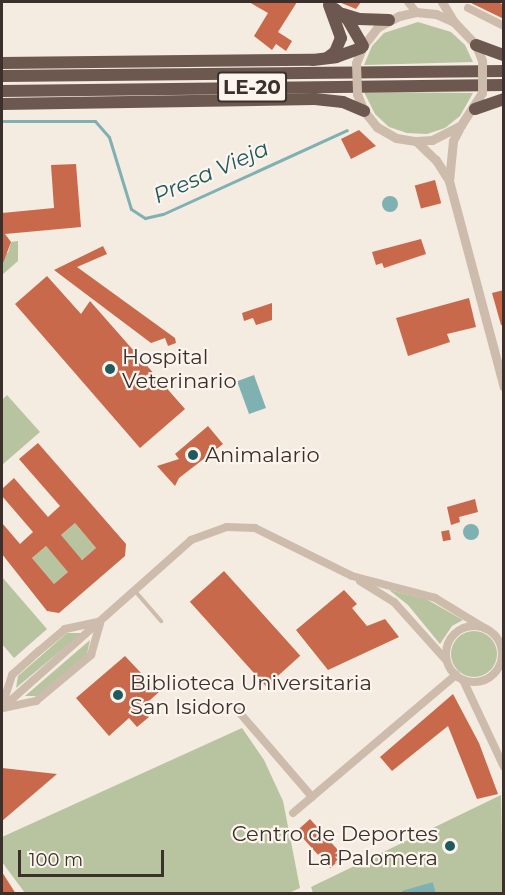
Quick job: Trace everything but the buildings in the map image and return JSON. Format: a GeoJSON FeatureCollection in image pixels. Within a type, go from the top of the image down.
{"type":"FeatureCollection","features":[{"type":"Feature","properties":{"kind":"highway"},"geometry":{"type":"LineString","coordinates":[[331,6],[359,19],[389,20]]}},
{"type":"Feature","properties":{"kind":"highway"},"geometry":{"type":"LineString","coordinates":[[2,63],[326,59],[362,47],[331,6]]}},
{"type":"Feature","properties":{"kind":"highway"},"geometry":{"type":"LineString","coordinates":[[326,59],[335,52],[341,38],[331,6]]}},
{"type":"Feature","properties":{"kind":"highway"},"geometry":{"type":"LineString","coordinates":[[476,45],[504,55]]}},
{"type":"Feature","properties":{"kind":"highway","name":"LE-20"},"geometry":{"type":"LineString","coordinates":[[2,76],[504,70]]}},
{"type":"Feature","properties":{"kind":"highway","name":"LE-20"},"geometry":{"type":"LineString","coordinates":[[2,91],[504,85]]}},
{"type":"Feature","properties":{"kind":"highway"},"geometry":{"type":"LineString","coordinates":[[2,104],[315,99],[343,102],[364,111]]}},
{"type":"Feature","properties":{"kind":"highway"},"geometry":{"type":"LineString","coordinates":[[475,108],[504,99]]}},
{"type":"Feature","properties":{"kind":"street"},"geometry":{"type":"LineString","coordinates":[[442,2],[454,22],[476,45],[482,62],[482,93],[453,141],[449,181]]}},
{"type":"Feature","properties":{"kind":"street"},"geometry":{"type":"LineString","coordinates":[[454,22],[412,7],[389,20],[362,47],[356,63],[357,94],[364,111],[377,127],[396,138],[416,141],[432,140],[461,125]]}},
{"type":"Feature","properties":{"kind":"street"},"geometry":{"type":"LineString","coordinates":[[468,8],[504,26]]}},
{"type":"Feature","properties":{"kind":"street"},"geometry":{"type":"LineString","coordinates":[[416,141],[436,160],[449,181],[504,387]]}},
{"type":"Feature","properties":{"kind":"street"},"geometry":{"type":"LineString","coordinates":[[2,708],[191,540],[227,527],[265,531],[352,576],[394,602],[446,660],[456,675],[464,680],[503,770]]}},
{"type":"Feature","properties":{"kind":"street"},"geometry":{"type":"LineString","coordinates":[[352,576],[435,598],[489,631],[502,648],[504,664]]}},
{"type":"Feature","properties":{"kind":"street"},"geometry":{"type":"LineString","coordinates":[[2,708],[36,701],[91,655],[101,621]]}},
{"type":"Feature","properties":{"kind":"street"},"geometry":{"type":"LineString","coordinates":[[2,708],[12,675],[39,651],[65,629],[101,621]]}},
{"type":"Feature","properties":{"kind":"street"},"geometry":{"type":"LineString","coordinates":[[446,660],[448,642],[460,629],[504,632]]}},
{"type":"Feature","properties":{"kind":"street"},"geometry":{"type":"LineString","coordinates":[[464,680],[489,677],[502,648]]}},
{"type":"Feature","properties":{"kind":"street"},"geometry":{"type":"LineString","coordinates":[[293,813],[456,675]]}},
{"type":"Feature","properties":{"kind":"street"},"geometry":{"type":"LineString","coordinates":[[239,712],[312,797]]}},
{"type":"Feature","properties":{"kind":"lane"},"geometry":{"type":"LineString","coordinates":[[135,591],[161,621]]}},
{"type":"Feature","properties":{"kind":"green space"},"geometry":{"type":"Polygon","coordinates":[[[418,22],[451,32],[465,45],[473,62],[364,65],[372,46],[384,33],[418,22]]]}},
{"type":"Feature","properties":{"kind":"green space"},"geometry":{"type":"Polygon","coordinates":[[[364,92],[473,93],[460,116],[445,128],[427,134],[407,133],[389,127],[375,114],[364,92]]]}},
{"type":"Feature","properties":{"kind":"green space"},"geometry":{"type":"Polygon","coordinates":[[[18,241],[18,261],[2,275],[2,253],[8,253],[11,242],[18,241]]]}},
{"type":"Feature","properties":{"kind":"green space"},"geometry":{"type":"Polygon","coordinates":[[[7,395],[40,432],[2,465],[2,400],[7,395]]]}},
{"type":"Feature","properties":{"kind":"green space"},"geometry":{"type":"Polygon","coordinates":[[[75,523],[96,548],[83,559],[74,559],[68,572],[54,584],[32,558],[46,546],[59,561],[61,535],[75,523]]]}},
{"type":"Feature","properties":{"kind":"green space"},"geometry":{"type":"Polygon","coordinates":[[[2,577],[47,629],[14,658],[2,644],[2,577]]]}},
{"type":"Feature","properties":{"kind":"green space"},"geometry":{"type":"Polygon","coordinates":[[[389,590],[426,599],[463,620],[452,626],[440,644],[408,605],[389,590]]]}},
{"type":"Feature","properties":{"kind":"green space"},"geometry":{"type":"Polygon","coordinates":[[[474,631],[490,638],[497,654],[490,670],[474,677],[458,670],[451,654],[458,638],[474,631]]]}},
{"type":"Feature","properties":{"kind":"green space"},"geometry":{"type":"Polygon","coordinates":[[[67,633],[82,633],[16,688],[18,676],[67,633]]]}},
{"type":"Feature","properties":{"kind":"green space"},"geometry":{"type":"Polygon","coordinates":[[[90,640],[87,654],[37,696],[25,696],[90,640]]]}},
{"type":"Feature","properties":{"kind":"green space"},"geometry":{"type":"Polygon","coordinates":[[[242,728],[264,760],[283,801],[300,888],[287,894],[25,893],[2,862],[2,837],[242,728]]]}},
{"type":"Feature","properties":{"kind":"green space","name":"Centro de Deportes La Palomera"},"geometry":{"type":"Polygon","coordinates":[[[501,795],[503,893],[436,893],[433,882],[403,894],[313,893],[311,887],[501,795]]]}},
{"type":"Feature","properties":{"kind":"water"},"geometry":{"type":"Polygon","coordinates":[[[390,196],[398,204],[390,212],[382,204],[390,196]]]}},
{"type":"Feature","properties":{"kind":"water"},"geometry":{"type":"Polygon","coordinates":[[[254,375],[266,408],[249,414],[237,381],[254,375]]]}},
{"type":"Feature","properties":{"kind":"water"},"geometry":{"type":"Polygon","coordinates":[[[471,524],[479,532],[471,540],[463,532],[471,524]]]}},
{"type":"Feature","properties":{"kind":"water"},"geometry":{"type":"Polygon","coordinates":[[[433,882],[436,893],[403,893],[402,891],[433,882]]]}},
{"type":"Feature","properties":{"kind":"waterway","name":"Presa Vieja"},"geometry":{"type":"LineString","coordinates":[[2,121],[95,121],[109,137],[131,209],[145,218],[163,214],[347,130]]}},
{"type":"Feature","properties":{"kind":"place","name":"Hospital Veterinario"},"geometry":{"type":"Point","coordinates":[110,369]}},
{"type":"Feature","properties":{"kind":"place","name":"Animalario"},"geometry":{"type":"Point","coordinates":[193,455]}},
{"type":"Feature","properties":{"kind":"place","name":"Biblioteca Universitaria San Isidoro"},"geometry":{"type":"Point","coordinates":[118,695]}},
{"type":"Feature","properties":{"kind":"place","name":"Centro de Deportes La Palomera"},"geometry":{"type":"Point","coordinates":[450,846]}}]}
